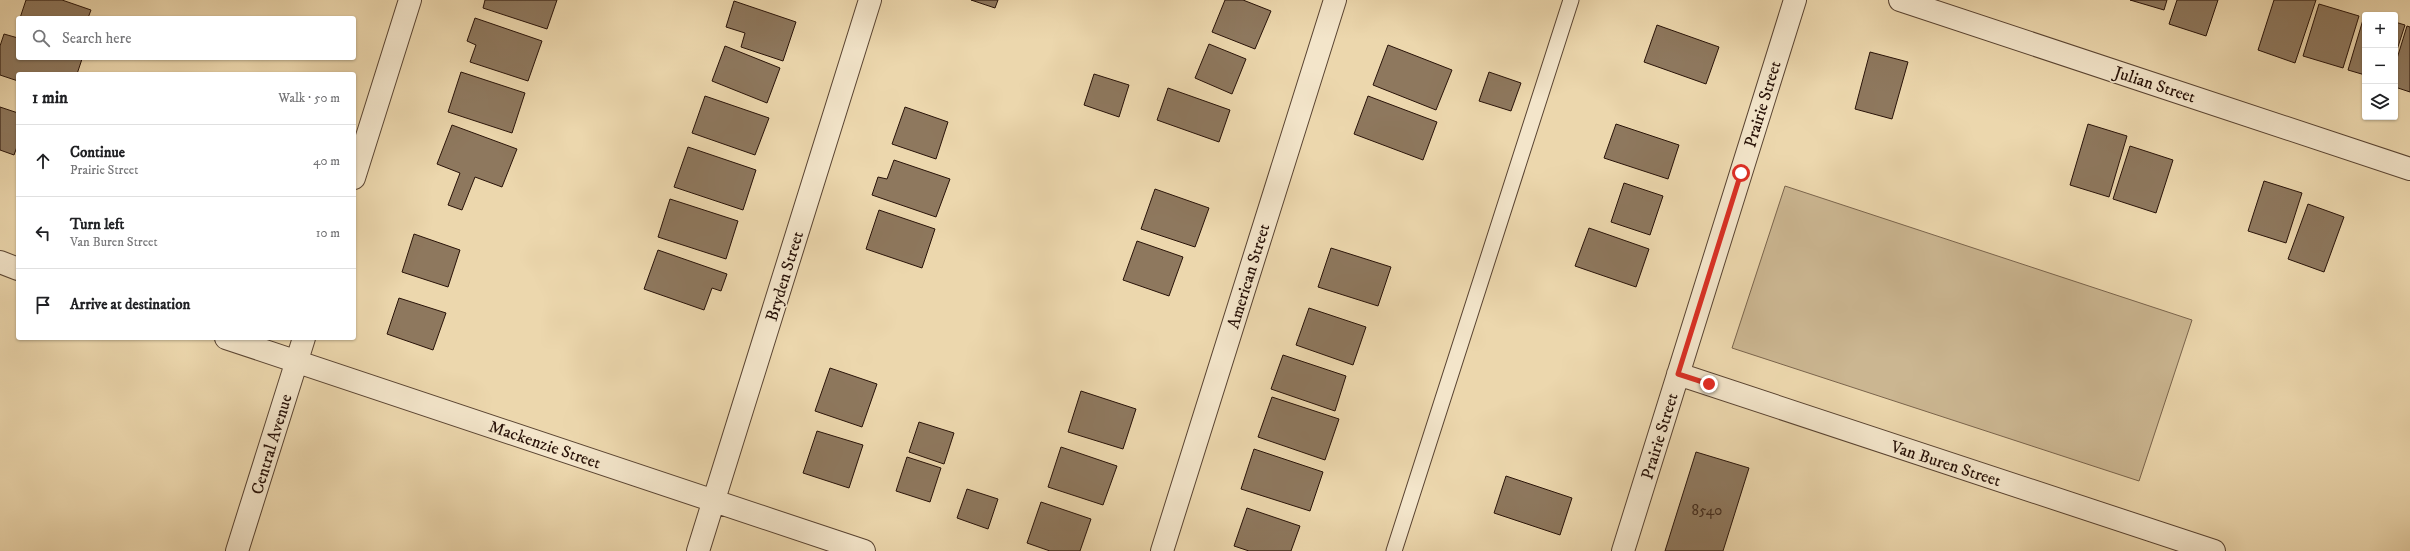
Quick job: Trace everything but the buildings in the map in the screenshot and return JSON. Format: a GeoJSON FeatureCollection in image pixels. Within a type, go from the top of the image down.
{"type":"FeatureCollection","features":[{"type":"Feature","properties":{"kind":"street"},"geometry":{"type":"LineString","coordinates":[[356,172],[410,0]]}},
{"type":"Feature","properties":{"kind":"street","name":"Bryden Street"},"geometry":{"type":"LineString","coordinates":[[698,551],[870,0]]}},
{"type":"Feature","properties":{"kind":"street","name":"American Street"},"geometry":{"type":"LineString","coordinates":[[1162,551],[1335,0]]}},
{"type":"Feature","properties":{"kind":"street","name":"Prairie Street"},"geometry":{"type":"LineString","coordinates":[[1623,551],[1795,0]]}},
{"type":"Feature","properties":{"kind":"street","name":"Julian Street"},"geometry":{"type":"LineString","coordinates":[[1900,0],[2410,169]]}},
{"type":"Feature","properties":{"kind":"street"},"geometry":{"type":"LineString","coordinates":[[0,262],[16,267]]}},
{"type":"Feature","properties":{"kind":"street","name":"Mackenzie Street"},"geometry":{"type":"LineString","coordinates":[[232,340],[864,551]]}},
{"type":"Feature","properties":{"kind":"street","name":"Central Avenue"},"geometry":{"type":"LineString","coordinates":[[237,551],[303,340]]}},
{"type":"Feature","properties":{"kind":"street","name":"Van Buren Street"},"geometry":{"type":"LineString","coordinates":[[1678,374],[2214,551]]}},
{"type":"Feature","properties":{"kind":"lane"},"geometry":{"type":"LineString","coordinates":[[1394,551],[1571,0]]}},
{"type":"Feature","properties":{"kind":"shaded area"},"geometry":{"type":"Polygon","coordinates":[[[1785,186],[2192,320],[2139,481],[1732,348],[1785,186]]]}},
{"type":"Feature","properties":{"kind":"route"},"geometry":{"type":"LineString","coordinates":[[1709,384],[1678,374],[1741,173]]}}]}
